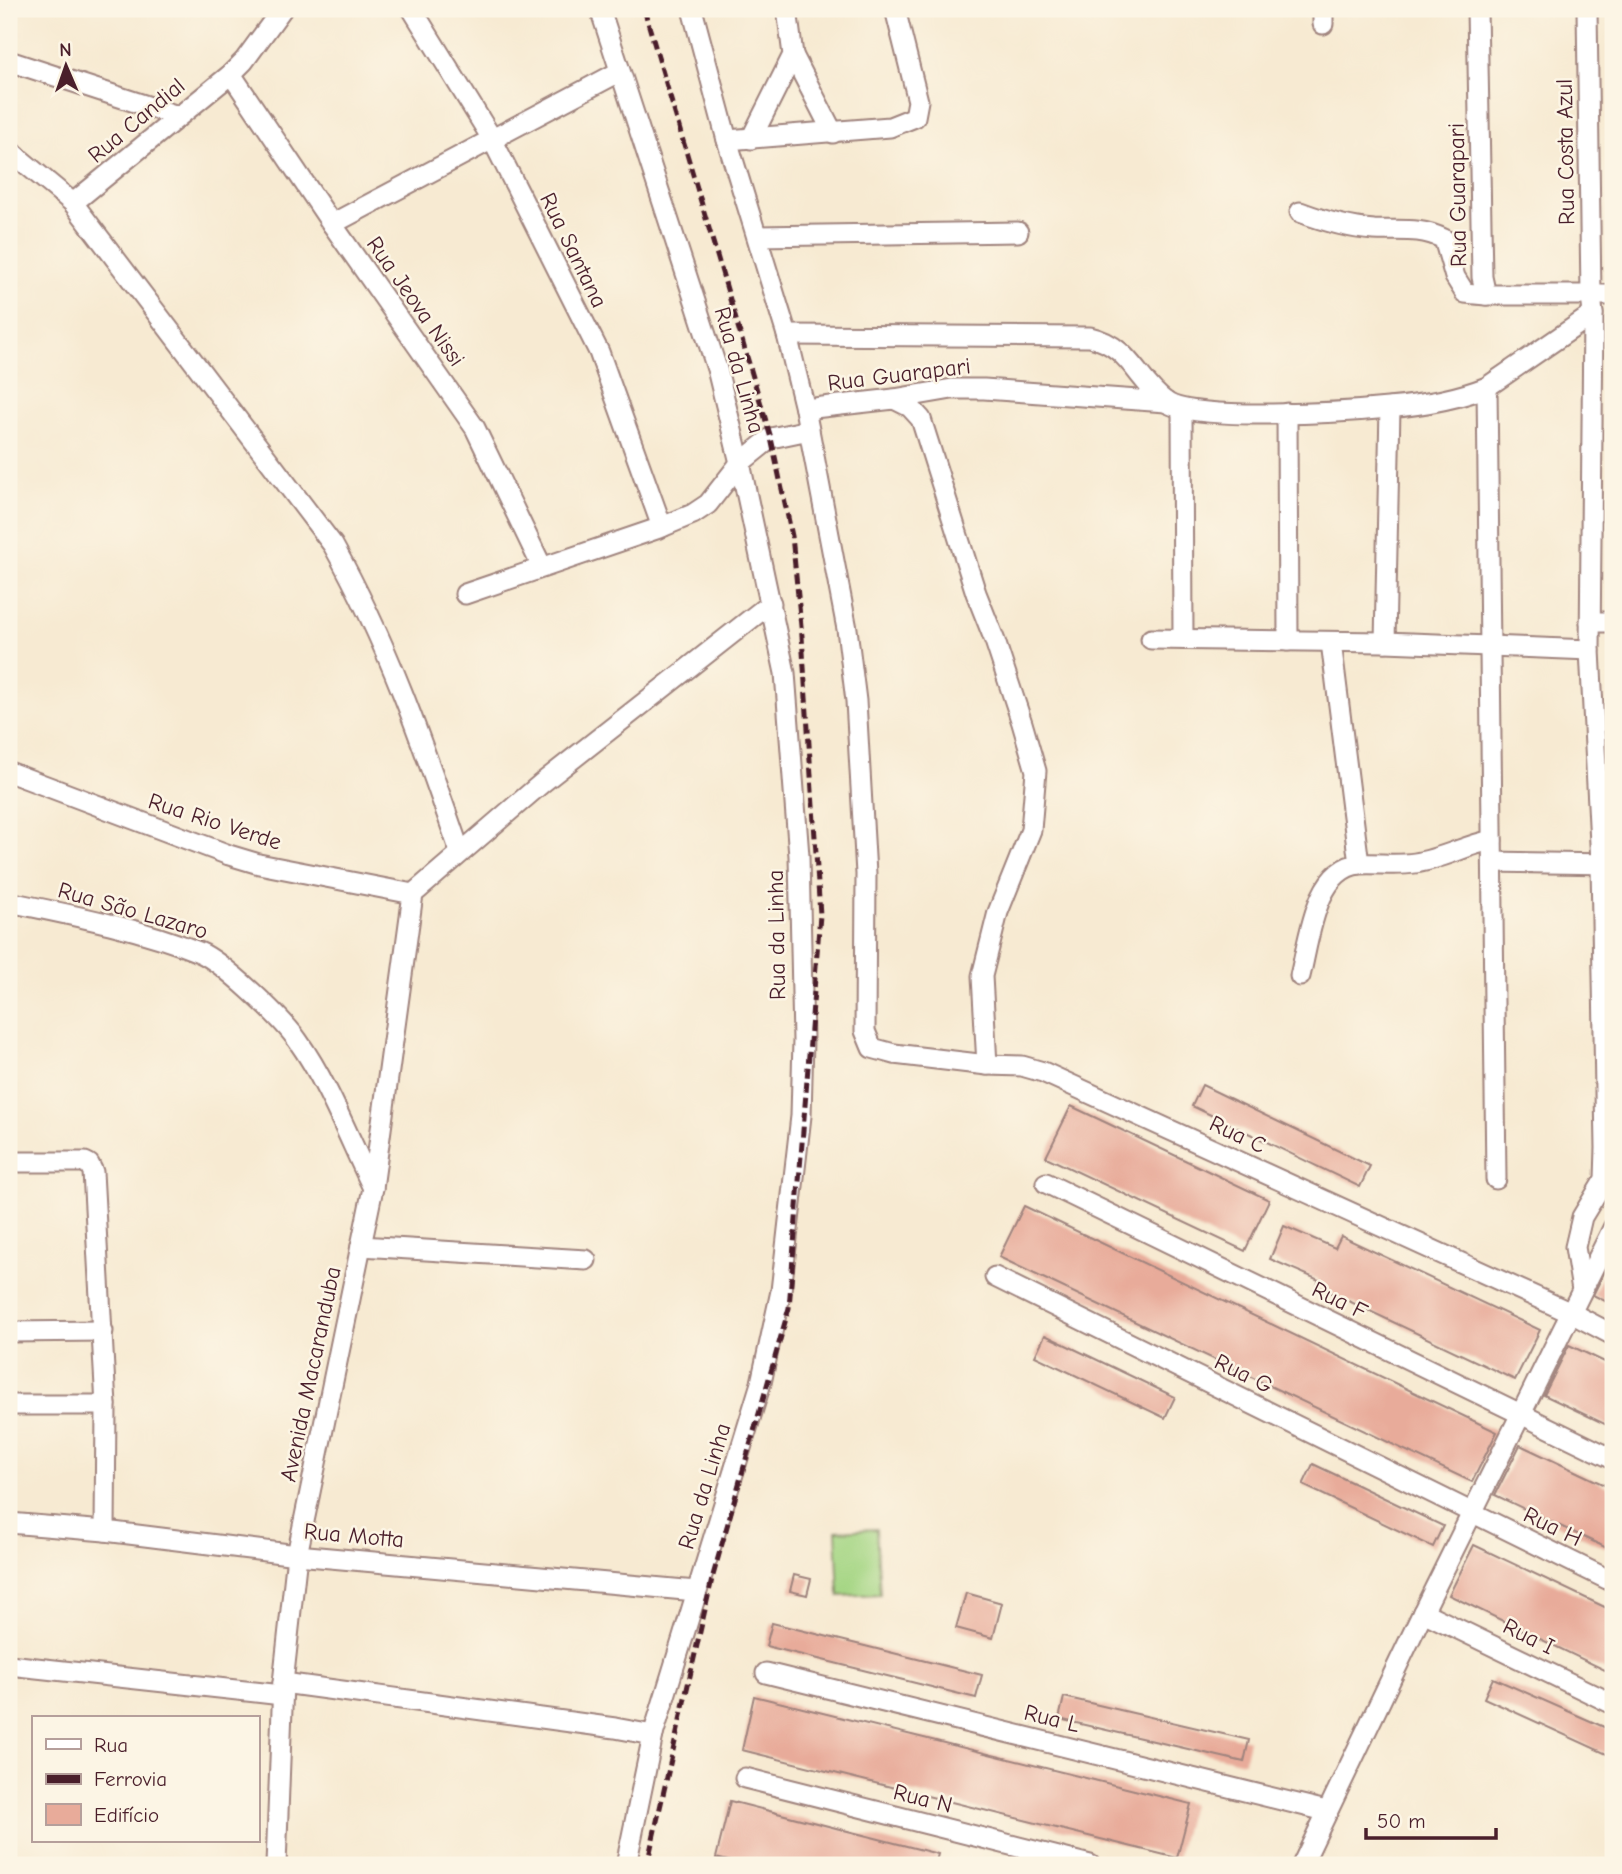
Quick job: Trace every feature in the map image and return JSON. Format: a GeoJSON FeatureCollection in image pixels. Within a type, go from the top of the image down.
{"type":"FeatureCollection","features":[{"type":"Feature","properties":{"kind":"street","name":"Rua Candial"},"geometry":{"type":"LineString","coordinates":[[73,203],[231,74],[244,61],[282,9]]}},
{"type":"Feature","properties":{"kind":"street","name":"Rua Santana"},"geometry":{"type":"LineString","coordinates":[[412,9],[491,137],[599,352],[663,527]]}},
{"type":"Feature","properties":{"kind":"street","name":"Rua da Linha"},"geometry":{"type":"LineString","coordinates":[[600,9],[708,339],[740,463],[785,673],[799,856],[803,1040],[802,1106],[783,1279],[764,1370],[734,1477],[696,1591],[653,1735],[626,1865]]}},
{"type":"Feature","properties":{"kind":"street"},"geometry":{"type":"LineString","coordinates":[[466,594],[663,527],[693,514],[708,504],[740,463],[771,438],[809,429],[787,335],[727,141],[692,9]]}},
{"type":"Feature","properties":{"kind":"street"},"geometry":{"type":"LineString","coordinates":[[787,9],[793,55],[833,133]]}},
{"type":"Feature","properties":{"kind":"street"},"geometry":{"type":"LineString","coordinates":[[727,141],[890,127],[915,117],[918,101],[895,9]]}},
{"type":"Feature","properties":{"kind":"street","name":"Rua Guarapari"},"geometry":{"type":"LineString","coordinates":[[1477,9],[1482,277],[1486,295],[1592,305]]}},
{"type":"Feature","properties":{"kind":"street","name":"Rua Costa Azul"},"geometry":{"type":"LineString","coordinates":[[1582,1290],[1575,1247],[1582,1217],[1605,1179],[1607,863],[1590,650],[1592,305],[1587,9]]}},
{"type":"Feature","properties":{"kind":"street"},"geometry":{"type":"LineString","coordinates":[[751,139],[793,55]]}},
{"type":"Feature","properties":{"kind":"street"},"geometry":{"type":"LineString","coordinates":[[9,61],[178,116]]}},
{"type":"Feature","properties":{"kind":"street"},"geometry":{"type":"LineString","coordinates":[[332,224],[491,137],[619,72]]}},
{"type":"Feature","properties":{"kind":"street","name":"Rua Jeova Nissi"},"geometry":{"type":"LineString","coordinates":[[231,74],[475,428],[542,567]]}},
{"type":"Feature","properties":{"kind":"street"},"geometry":{"type":"LineString","coordinates":[[9,150],[73,203],[334,545],[363,598],[394,666],[460,852]]}},
{"type":"Feature","properties":{"kind":"street"},"geometry":{"type":"LineString","coordinates":[[1300,212],[1334,224],[1359,228],[1427,230],[1444,239],[1455,277],[1465,293],[1486,295]]}},
{"type":"Feature","properties":{"kind":"street"},"geometry":{"type":"LineString","coordinates":[[757,236],[1018,232]]}},
{"type":"Feature","properties":{"kind":"street","name":"Rua Guarapari"},"geometry":{"type":"LineString","coordinates":[[805,410],[894,399],[936,390],[969,389],[1248,414],[1390,408],[1457,396],[1487,387],[1592,305],[1613,295]]}},
{"type":"Feature","properties":{"kind":"street"},"geometry":{"type":"LineString","coordinates":[[787,335],[1090,337],[1101,339],[1119,350],[1174,406],[1183,639]]}},
{"type":"Feature","properties":{"kind":"street"},"geometry":{"type":"LineString","coordinates":[[1487,387],[1496,1180]]}},
{"type":"Feature","properties":{"kind":"street"},"geometry":{"type":"LineString","coordinates":[[894,399],[910,407],[921,419],[976,593],[1023,723],[1036,771],[1031,830],[998,912],[982,976],[986,1065]]}},
{"type":"Feature","properties":{"kind":"street"},"geometry":{"type":"LineString","coordinates":[[1385,642],[1390,408]]}},
{"type":"Feature","properties":{"kind":"street"},"geometry":{"type":"LineString","coordinates":[[1287,413],[1288,641]]}},
{"type":"Feature","properties":{"kind":"street","name":"Rua C"},"geometry":{"type":"LineString","coordinates":[[809,429],[854,679],[866,874],[865,1031],[872,1048],[894,1054],[986,1065],[1022,1066],[1044,1072],[1571,1313],[1613,1335]]}},
{"type":"Feature","properties":{"kind":"street"},"geometry":{"type":"LineString","coordinates":[[412,894],[542,783],[771,603]]}},
{"type":"Feature","properties":{"kind":"street"},"geometry":{"type":"LineString","coordinates":[[1590,622],[1613,622]]}},
{"type":"Feature","properties":{"kind":"street"},"geometry":{"type":"LineString","coordinates":[[1151,639],[1385,642],[1590,650]]}},
{"type":"Feature","properties":{"kind":"street"},"geometry":{"type":"LineString","coordinates":[[1331,642],[1359,864]]}},
{"type":"Feature","properties":{"kind":"street","name":"Rua Rio Verde"},"geometry":{"type":"LineString","coordinates":[[9,772],[229,855],[259,864],[412,894]]}},
{"type":"Feature","properties":{"kind":"street"},"geometry":{"type":"LineString","coordinates":[[1300,976],[1316,909],[1329,880],[1346,868],[1359,864],[1394,866],[1418,863],[1492,839]]}},
{"type":"Feature","properties":{"kind":"street"},"geometry":{"type":"LineString","coordinates":[[1493,862],[1607,863]]}},
{"type":"Feature","properties":{"kind":"street","name":"Avenida Macaranduba"},"geometry":{"type":"LineString","coordinates":[[276,1865],[283,1689],[297,1555],[373,1188],[412,894]]}},
{"type":"Feature","properties":{"kind":"street","name":"Rua São Lazaro"},"geometry":{"type":"LineString","coordinates":[[9,902],[148,936],[201,953],[228,971],[297,1038],[310,1059],[373,1188]]}},
{"type":"Feature","properties":{"kind":"street"},"geometry":{"type":"LineString","coordinates":[[9,1162],[79,1161],[89,1164],[93,1172],[106,1405],[105,1531]]}},
{"type":"Feature","properties":{"kind":"street","name":"Rua F"},"geometry":{"type":"LineString","coordinates":[[1046,1183],[1613,1459]]}},
{"type":"Feature","properties":{"kind":"street"},"geometry":{"type":"LineString","coordinates":[[1302,1865],[1612,1229]]}},
{"type":"Feature","properties":{"kind":"street"},"geometry":{"type":"LineString","coordinates":[[361,1246],[586,1260]]}},
{"type":"Feature","properties":{"kind":"street","name":"Rua G"},"geometry":{"type":"LineString","coordinates":[[995,1277],[1472,1514]]}},
{"type":"Feature","properties":{"kind":"street"},"geometry":{"type":"LineString","coordinates":[[9,1332],[103,1331]]}},
{"type":"Feature","properties":{"kind":"street"},"geometry":{"type":"LineString","coordinates":[[9,1405],[106,1405]]}},
{"type":"Feature","properties":{"kind":"street","name":"Rua H"},"geometry":{"type":"LineString","coordinates":[[1472,1514],[1613,1581]]}},
{"type":"Feature","properties":{"kind":"street","name":"Rua Motta"},"geometry":{"type":"LineString","coordinates":[[9,1523],[105,1531],[297,1555],[696,1591]]}},
{"type":"Feature","properties":{"kind":"street","name":"Rua I"},"geometry":{"type":"LineString","coordinates":[[1423,1612],[1613,1704]]}},
{"type":"Feature","properties":{"kind":"street"},"geometry":{"type":"LineString","coordinates":[[9,1665],[283,1689],[615,1727],[653,1735]]}},
{"type":"Feature","properties":{"kind":"street","name":"Rua L"},"geometry":{"type":"LineString","coordinates":[[766,1673],[1326,1811]]}},
{"type":"Feature","properties":{"kind":"street","name":"Rua N"},"geometry":{"type":"LineString","coordinates":[[745,1777],[1090,1865]]}},
{"type":"Feature","properties":{"kind":"green space"},"geometry":{"type":"Polygon","coordinates":[[[876,1529],[880,1594],[839,1596],[836,1531],[876,1529]]]}},
{"type":"Feature","properties":{"kind":"building"},"geometry":{"type":"Polygon","coordinates":[[[1202,1085],[1370,1166],[1360,1187],[1192,1106],[1202,1085]]]}},
{"type":"Feature","properties":{"kind":"building"},"geometry":{"type":"Polygon","coordinates":[[[1071,1106],[1269,1200],[1245,1251],[1046,1157],[1071,1106]]]}},
{"type":"Feature","properties":{"kind":"building"},"geometry":{"type":"Polygon","coordinates":[[[1024,1206],[1497,1432],[1472,1482],[999,1257],[1024,1206]]]}},
{"type":"Feature","properties":{"kind":"building"},"geometry":{"type":"Polygon","coordinates":[[[1284,1226],[1335,1248],[1341,1236],[1540,1330],[1515,1380],[1317,1286],[1319,1280],[1270,1259],[1284,1226]]]}},
{"type":"Feature","properties":{"kind":"building"},"geometry":{"type":"Polygon","coordinates":[[[1613,1255],[1613,1305],[1593,1295],[1613,1255]]]}},
{"type":"Feature","properties":{"kind":"building"},"geometry":{"type":"Polygon","coordinates":[[[1045,1335],[1175,1397],[1165,1418],[1035,1356],[1045,1335]]]}},
{"type":"Feature","properties":{"kind":"building"},"geometry":{"type":"Polygon","coordinates":[[[1569,1345],[1613,1366],[1613,1428],[1544,1395],[1569,1345]]]}},
{"type":"Feature","properties":{"kind":"building"},"geometry":{"type":"Polygon","coordinates":[[[1520,1445],[1613,1489],[1613,1551],[1495,1495],[1520,1445]]]}},
{"type":"Feature","properties":{"kind":"building"},"geometry":{"type":"Polygon","coordinates":[[[1313,1464],[1443,1526],[1433,1547],[1303,1485],[1313,1464]]]}},
{"type":"Feature","properties":{"kind":"building"},"geometry":{"type":"Polygon","coordinates":[[[1474,1545],[1613,1611],[1613,1674],[1449,1595],[1474,1545]]]}},
{"type":"Feature","properties":{"kind":"building"},"geometry":{"type":"Polygon","coordinates":[[[794,1575],[811,1579],[807,1595],[790,1591],[794,1575]]]}},
{"type":"Feature","properties":{"kind":"building"},"geometry":{"type":"Polygon","coordinates":[[[966,1593],[1002,1603],[993,1638],[956,1628],[966,1593]]]}},
{"type":"Feature","properties":{"kind":"building"},"geometry":{"type":"Polygon","coordinates":[[[772,1623],[982,1675],[976,1698],[766,1646],[772,1623]]]}},
{"type":"Feature","properties":{"kind":"building"},"geometry":{"type":"Polygon","coordinates":[[[1493,1678],[1613,1731],[1613,1757],[1484,1698],[1493,1678]]]}},
{"type":"Feature","properties":{"kind":"building"},"geometry":{"type":"Polygon","coordinates":[[[754,1696],[1191,1804],[1177,1858],[742,1750],[754,1696]]]}},
{"type":"Feature","properties":{"kind":"building"},"geometry":{"type":"Polygon","coordinates":[[[1064,1697],[1249,1740],[1244,1762],[1059,1719],[1064,1697]]]}},
{"type":"Feature","properties":{"kind":"building"},"geometry":{"type":"Polygon","coordinates":[[[730,1801],[938,1854],[935,1865],[744,1865],[716,1858],[730,1801]]]}},
{"type":"Feature","properties":{"kind":"railway"},"geometry":{"type":"LineString","coordinates":[[644,9],[771,438],[792,536],[802,636],[820,915],[789,1308],[712,1579],[647,1865]]}}]}
